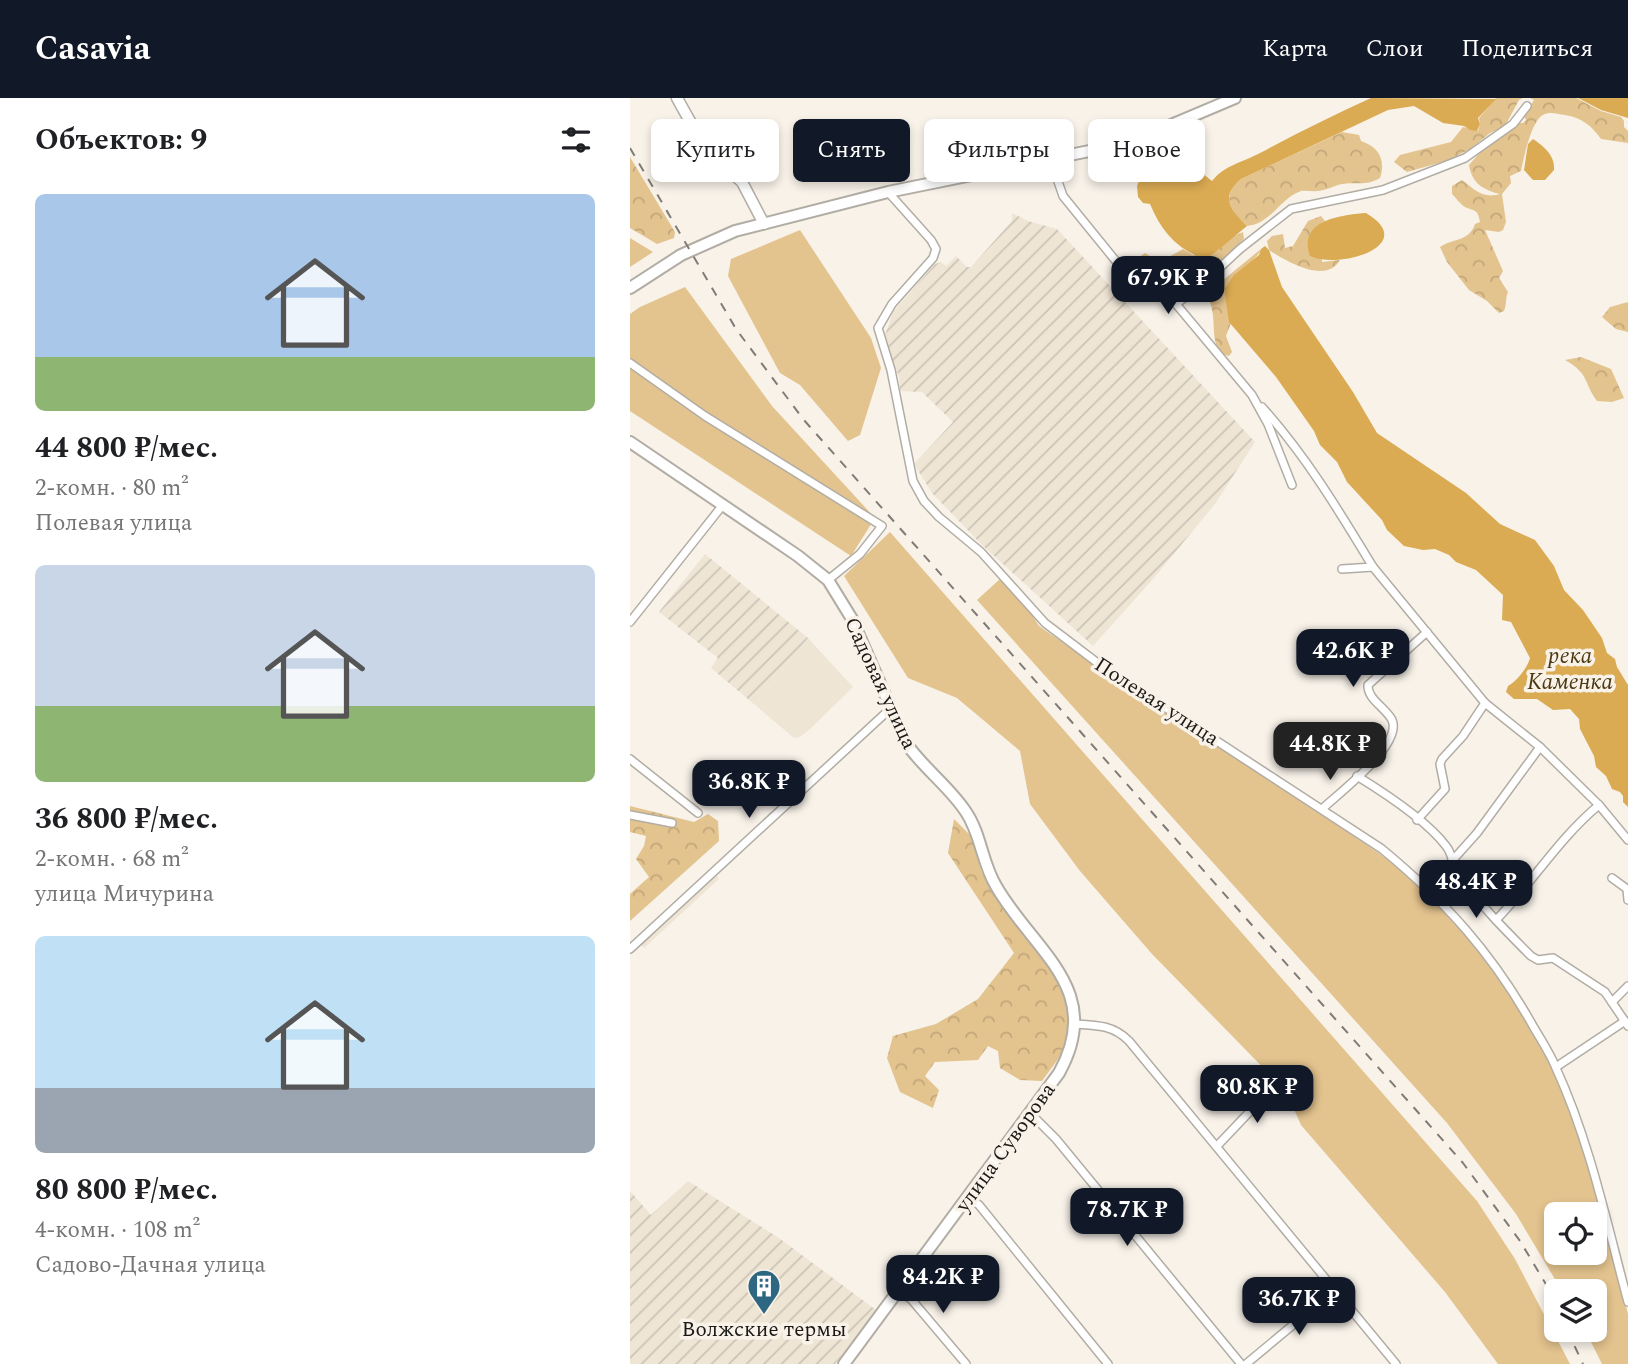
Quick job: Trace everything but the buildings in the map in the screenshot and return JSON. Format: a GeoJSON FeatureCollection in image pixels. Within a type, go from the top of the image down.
{"type":"FeatureCollection","features":[{"type":"Feature","properties":{"kind":"main road"},"geometry":{"type":"LineString","coordinates":[[1074,154],[1114,146],[1145,136],[1235,98]]}},
{"type":"Feature","properties":{"kind":"main road"},"geometry":{"type":"LineString","coordinates":[[630,288],[681,255],[735,231],[936,182]]}},
{"type":"Feature","properties":{"kind":"main road","name":"Садовая улица"},"geometry":{"type":"LineString","coordinates":[[630,442],[805,561],[828,580],[852,619],[906,743],[966,812],[974,826],[995,886],[1055,965],[1069,988],[1076,1024]]}},
{"type":"Feature","properties":{"kind":"main road","name":"улица Суворова"},"geometry":{"type":"LineString","coordinates":[[844,1364],[1031,1114],[1065,1063],[1076,1024]]}},
{"type":"Feature","properties":{"kind":"street"},"geometry":{"type":"LineString","coordinates":[[677,98],[706,150],[742,182],[764,224]]}},
{"type":"Feature","properties":{"kind":"street"},"geometry":{"type":"LineString","coordinates":[[1176,304],[1199,287],[1240,248],[1292,209],[1383,190],[1465,158],[1513,124],[1527,106]]}},
{"type":"Feature","properties":{"kind":"street"},"geometry":{"type":"LineString","coordinates":[[1058,182],[1063,196],[1115,260],[1176,304],[1286,434],[1329,493],[1373,567],[1485,704],[1540,747],[1598,805],[1628,840]]}},
{"type":"Feature","properties":{"kind":"street","name":"Полевая улица"},"geometry":{"type":"LineString","coordinates":[[888,192],[936,249],[933,258],[892,304],[878,328],[891,370],[913,481],[924,501],[981,552],[1045,623],[1099,664],[1382,849],[1456,916],[1510,985],[1556,1067],[1586,1147],[1628,1302]]}},
{"type":"Feature","properties":{"kind":"street"},"geometry":{"type":"LineString","coordinates":[[630,363],[705,415],[882,526],[860,554],[828,580]]}},
{"type":"Feature","properties":{"kind":"street"},"geometry":{"type":"LineString","coordinates":[[1252,396],[1268,424],[1292,485]]}},
{"type":"Feature","properties":{"kind":"street"},"geometry":{"type":"LineString","coordinates":[[630,622],[722,506]]}},
{"type":"Feature","properties":{"kind":"street"},"geometry":{"type":"LineString","coordinates":[[1342,569],[1373,567]]}},
{"type":"Feature","properties":{"kind":"street"},"geometry":{"type":"LineString","coordinates":[[1322,809],[1375,762],[1392,732],[1391,720],[1370,694],[1368,685],[1427,632]]}},
{"type":"Feature","properties":{"kind":"street"},"geometry":{"type":"LineString","coordinates":[[1417,820],[1445,789],[1440,764],[1442,759],[1463,736],[1485,704]]}},
{"type":"Feature","properties":{"kind":"street"},"geometry":{"type":"LineString","coordinates":[[630,949],[890,709]]}},
{"type":"Feature","properties":{"kind":"street"},"geometry":{"type":"LineString","coordinates":[[1451,862],[1478,833],[1540,747]]}},
{"type":"Feature","properties":{"kind":"street"},"geometry":{"type":"LineString","coordinates":[[630,759],[698,813]]}},
{"type":"Feature","properties":{"kind":"street"},"geometry":{"type":"LineString","coordinates":[[1357,776],[1380,790],[1448,848],[1451,862],[1478,902],[1531,956],[1538,960],[1556,960],[1599,987],[1612,1002],[1626,1023],[1556,1067]]}},
{"type":"Feature","properties":{"kind":"street"},"geometry":{"type":"LineString","coordinates":[[1496,920],[1522,894],[1575,825],[1598,805]]}},
{"type":"Feature","properties":{"kind":"street"},"geometry":{"type":"LineString","coordinates":[[630,815],[672,823]]}},
{"type":"Feature","properties":{"kind":"street"},"geometry":{"type":"LineString","coordinates":[[1612,878],[1627,888],[1628,900]]}},
{"type":"Feature","properties":{"kind":"street"},"geometry":{"type":"LineString","coordinates":[[1612,1002],[1628,986]]}},
{"type":"Feature","properties":{"kind":"street"},"geometry":{"type":"LineString","coordinates":[[1076,1024],[1104,1026],[1124,1036],[1396,1364]]}},
{"type":"Feature","properties":{"kind":"street"},"geometry":{"type":"LineString","coordinates":[[1217,1146],[1276,1084]]}},
{"type":"Feature","properties":{"kind":"street"},"geometry":{"type":"LineString","coordinates":[[1031,1114],[1056,1139],[1244,1364],[1335,1290]]}},
{"type":"Feature","properties":{"kind":"street"},"geometry":{"type":"LineString","coordinates":[[969,1197],[979,1205],[1108,1364]]}},
{"type":"Feature","properties":{"kind":"street"},"geometry":{"type":"LineString","coordinates":[[899,1291],[911,1299],[966,1364]]}},
{"type":"Feature","properties":{"kind":"shaded area"},"geometry":{"type":"Polygon","coordinates":[[[1012,213],[1028,221],[1057,229],[1255,442],[1215,504],[1093,646],[980,543],[932,493],[914,464],[953,422],[922,392],[900,391],[899,376],[884,338],[893,312],[935,264],[941,262],[946,266],[956,256],[967,267],[971,267],[1012,221],[1012,213]]]}},
{"type":"Feature","properties":{"kind":"shaded area"},"geometry":{"type":"Polygon","coordinates":[[[705,554],[808,638],[755,705],[711,668],[718,658],[659,612],[705,554]]]}},
{"type":"Feature","properties":{"kind":"shaded area"},"geometry":{"type":"Polygon","coordinates":[[[808,638],[853,687],[809,730],[794,738],[755,705],[808,638]]]}},
{"type":"Feature","properties":{"kind":"shaded area"},"geometry":{"type":"Polygon","coordinates":[[[716,875],[719,879],[644,948],[640,944],[716,875]]]}},
{"type":"Feature","properties":{"kind":"shaded area"},"geometry":{"type":"Polygon","coordinates":[[[688,1181],[779,1238],[876,1310],[835,1364],[630,1364],[630,1191],[651,1215],[688,1181]]]}},
{"type":"Feature","properties":{"kind":"green space"},"geometry":{"type":"Polygon","coordinates":[[[1496,98],[1523,98],[1519,100],[1505,126],[1490,133],[1470,149],[1449,160],[1407,172],[1394,162],[1400,155],[1451,142],[1463,127],[1478,131],[1479,118],[1496,98]]]}},
{"type":"Feature","properties":{"kind":"green space"},"geometry":{"type":"Polygon","coordinates":[[[1530,98],[1576,98],[1601,111],[1621,117],[1628,131],[1628,143],[1601,139],[1586,123],[1571,116],[1551,113],[1543,115],[1535,124],[1521,171],[1510,176],[1511,183],[1502,194],[1506,222],[1503,230],[1485,230],[1503,271],[1499,278],[1508,292],[1504,311],[1499,313],[1487,301],[1469,290],[1447,262],[1440,247],[1465,237],[1475,224],[1480,222],[1477,213],[1463,206],[1452,194],[1452,186],[1462,180],[1484,194],[1500,194],[1480,185],[1473,177],[1469,165],[1484,148],[1526,120],[1524,116],[1534,100],[1530,98]]]}},
{"type":"Feature","properties":{"kind":"green space"},"geometry":{"type":"Polygon","coordinates":[[[1342,132],[1359,135],[1361,141],[1377,151],[1382,165],[1380,178],[1320,191],[1301,191],[1255,224],[1247,226],[1236,215],[1229,198],[1241,179],[1342,132]]]}},
{"type":"Feature","properties":{"kind":"green space"},"geometry":{"type":"Polygon","coordinates":[[[630,157],[675,232],[674,238],[657,244],[630,228],[630,157]]]}},
{"type":"Feature","properties":{"kind":"green space"},"geometry":{"type":"Polygon","coordinates":[[[1321,216],[1325,221],[1321,223],[1322,262],[1340,260],[1334,267],[1316,271],[1295,265],[1269,250],[1267,241],[1272,236],[1283,234],[1285,248],[1293,246],[1308,221],[1321,216]]]}},
{"type":"Feature","properties":{"kind":"green space"},"geometry":{"type":"Polygon","coordinates":[[[800,230],[871,338],[881,368],[860,435],[848,441],[800,385],[780,373],[728,276],[731,259],[800,230]]]}},
{"type":"Feature","properties":{"kind":"green space"},"geometry":{"type":"Polygon","coordinates":[[[1243,232],[1244,239],[1215,269],[1194,283],[1182,286],[1169,284],[1148,274],[1139,257],[1145,253],[1160,262],[1183,249],[1193,255],[1212,255],[1232,237],[1243,232]]]}},
{"type":"Feature","properties":{"kind":"green space"},"geometry":{"type":"Polygon","coordinates":[[[630,238],[653,252],[630,267],[630,238]]]}},
{"type":"Feature","properties":{"kind":"green space"},"geometry":{"type":"Polygon","coordinates":[[[1261,249],[1224,289],[1231,323],[1226,336],[1232,352],[1229,356],[1221,354],[1215,341],[1213,313],[1208,298],[1211,287],[1261,249]]]}},
{"type":"Feature","properties":{"kind":"green space"},"geometry":{"type":"Polygon","coordinates":[[[685,287],[772,406],[875,518],[851,556],[630,411],[630,314],[685,287]]]}},
{"type":"Feature","properties":{"kind":"green space"},"geometry":{"type":"Polygon","coordinates":[[[1628,302],[1628,332],[1616,329],[1602,317],[1610,307],[1628,302]]]}},
{"type":"Feature","properties":{"kind":"green space"},"geometry":{"type":"Polygon","coordinates":[[[1581,357],[1611,369],[1624,398],[1612,402],[1597,401],[1579,370],[1565,360],[1581,357]]]}},
{"type":"Feature","properties":{"kind":"green space"},"geometry":{"type":"Polygon","coordinates":[[[890,532],[1477,1201],[1515,1259],[1544,1314],[1544,1342],[1558,1342],[1570,1364],[1498,1364],[1445,1292],[1301,1125],[1286,1091],[1152,954],[1080,871],[1030,804],[1020,751],[957,698],[908,678],[844,576],[890,532]]]}},
{"type":"Feature","properties":{"kind":"green space"},"geometry":{"type":"Polygon","coordinates":[[[1001,578],[1024,602],[1039,626],[1147,701],[1390,861],[1463,927],[1508,988],[1551,1063],[1584,1146],[1599,1202],[1544,1202],[1544,1261],[1516,1214],[1447,1123],[977,600],[1001,578]]]}},
{"type":"Feature","properties":{"kind":"green space"},"geometry":{"type":"Polygon","coordinates":[[[630,806],[694,822],[708,814],[718,821],[719,841],[630,921],[630,894],[649,877],[636,859],[644,846],[646,836],[630,832],[630,806]]]}},
{"type":"Feature","properties":{"kind":"green space"},"geometry":{"type":"Polygon","coordinates":[[[954,819],[971,836],[982,873],[1060,979],[1071,1016],[1064,1051],[1042,1081],[1020,1080],[1000,1068],[998,1051],[988,1046],[978,1060],[935,1062],[925,1076],[939,1090],[933,1108],[900,1092],[887,1058],[893,1036],[936,1024],[978,999],[1014,953],[948,853],[954,819]]]}},
{"type":"Feature","properties":{"kind":"green space"},"geometry":{"type":"Polygon","coordinates":[[[1607,1234],[1628,1314],[1628,1364],[1602,1364],[1591,1342],[1607,1342],[1607,1279],[1555,1279],[1546,1265],[1607,1265],[1607,1234]]]}},
{"type":"Feature","properties":{"kind":"water"},"geometry":{"type":"Polygon","coordinates":[[[1371,98],[1496,99],[1478,118],[1480,124],[1477,131],[1443,123],[1414,106],[1388,110],[1241,179],[1230,192],[1229,198],[1232,209],[1247,226],[1204,259],[1171,238],[1159,223],[1150,204],[1143,203],[1138,197],[1139,182],[1205,182],[1205,175],[1212,181],[1228,168],[1371,98]]]}},
{"type":"Feature","properties":{"kind":"water"},"geometry":{"type":"Polygon","coordinates":[[[1578,98],[1628,98],[1628,118],[1601,110],[1578,98]]]}},
{"type":"Feature","properties":{"kind":"water"},"geometry":{"type":"Polygon","coordinates":[[[1533,139],[1553,160],[1554,170],[1545,180],[1533,180],[1524,170],[1528,144],[1533,139]]]}},
{"type":"Feature","properties":{"kind":"water"},"geometry":{"type":"Polygon","coordinates":[[[1366,213],[1380,225],[1384,235],[1380,244],[1370,252],[1339,260],[1310,256],[1308,244],[1315,227],[1334,218],[1366,213]]]}},
{"type":"Feature","properties":{"kind":"water","name":"река Каменка"},"geometry":{"type":"Polygon","coordinates":[[[1265,246],[1269,250],[1282,287],[1353,392],[1377,433],[1466,493],[1500,524],[1535,540],[1554,566],[1564,590],[1583,610],[1602,638],[1607,653],[1615,659],[1628,685],[1628,807],[1620,792],[1612,789],[1606,776],[1596,767],[1594,756],[1580,729],[1579,719],[1570,709],[1553,710],[1537,699],[1514,699],[1506,692],[1508,686],[1525,669],[1530,658],[1511,622],[1502,620],[1503,595],[1476,570],[1435,549],[1423,550],[1404,546],[1387,530],[1382,520],[1347,482],[1337,462],[1320,445],[1314,431],[1276,377],[1229,322],[1224,289],[1234,275],[1259,255],[1265,246]]]}},
{"type":"Feature","properties":{"kind":"railway"},"geometry":{"type":"LineString","coordinates":[[630,148],[736,329],[803,419],[1463,1163],[1520,1241],[1544,1281]]}},
{"type":"Feature","properties":{"kind":"railway"},"geometry":{"type":"LineString","coordinates":[[1573,1342],[1583,1364]]}},
{"type":"Feature","properties":{"kind":"place","name":"Волжские термы"},"geometry":{"type":"Point","coordinates":[764,1316]}}]}
